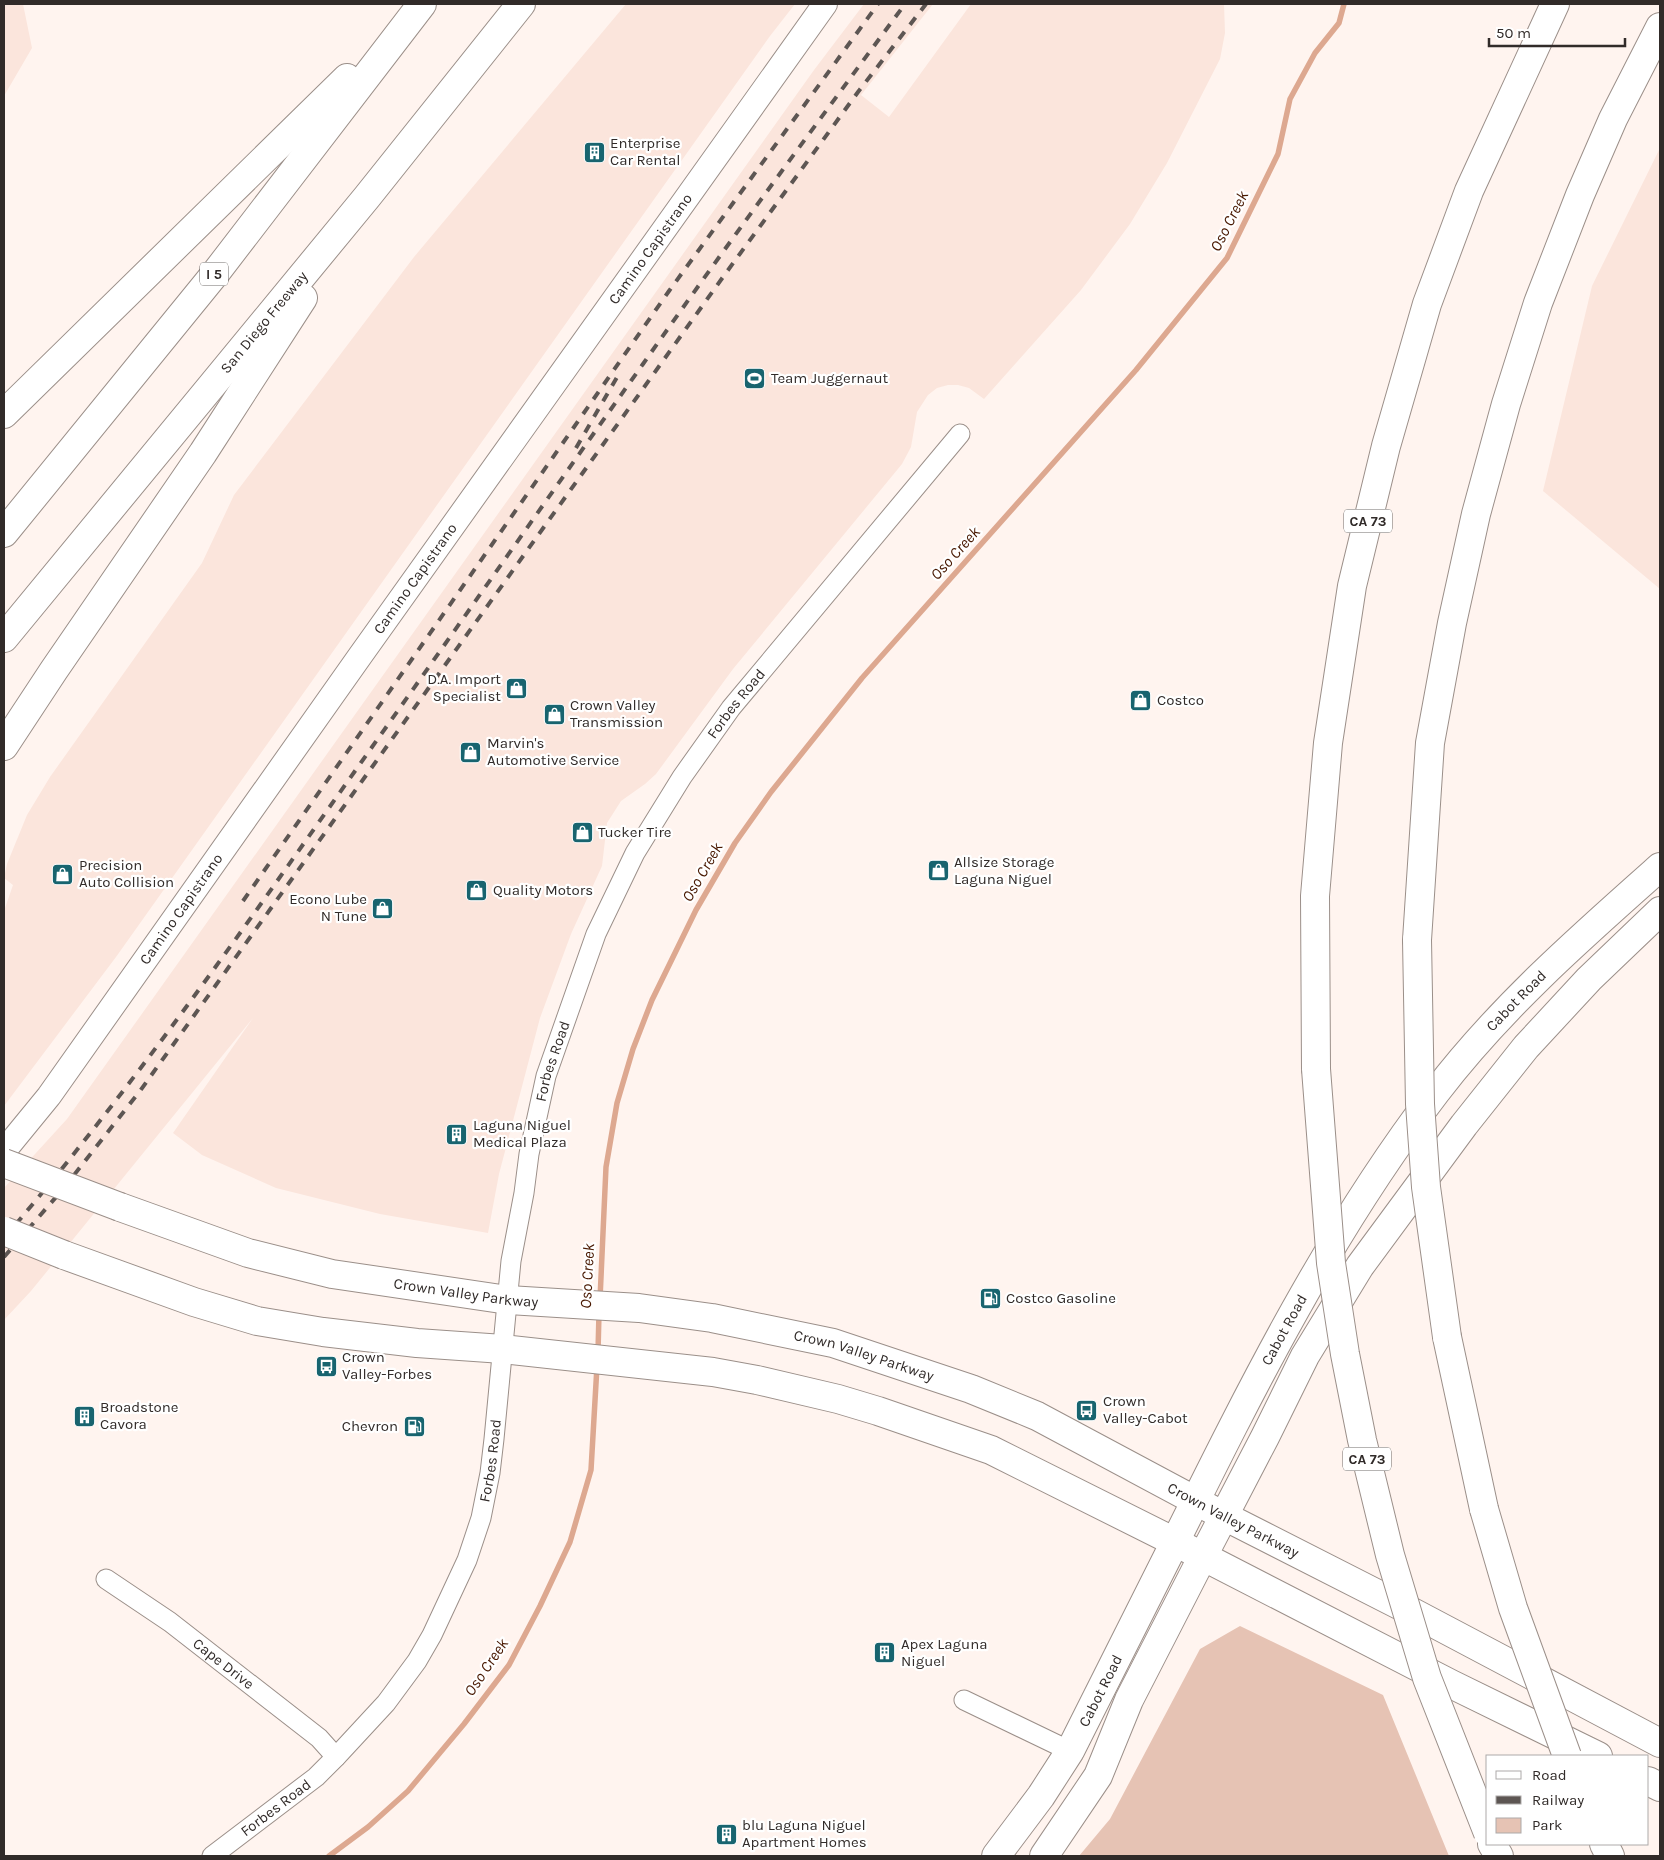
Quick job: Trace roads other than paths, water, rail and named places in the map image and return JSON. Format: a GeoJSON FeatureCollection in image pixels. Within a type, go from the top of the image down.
{"type":"FeatureCollection","features":[{"type":"Feature","properties":{"kind":"main road","name":"San Diego Freeway"},"geometry":{"type":"LineString","coordinates":[[4,638],[367,197],[521,4]]}},
{"type":"Feature","properties":{"kind":"main road","name":"CA 73"},"geometry":{"type":"LineString","coordinates":[[1486,1829],[1427,1678],[1390,1555],[1362,1440],[1345,1354],[1331,1263],[1316,1068],[1315,896],[1328,743],[1352,586],[1386,446],[1427,304],[1469,191],[1555,4]]}},
{"type":"Feature","properties":{"kind":"main road"},"geometry":{"type":"LineString","coordinates":[[4,414],[420,6]]}},
{"type":"Feature","properties":{"kind":"main road","name":"I 5"},"geometry":{"type":"LineString","coordinates":[[4,533],[214,275],[420,6]]}},
{"type":"Feature","properties":{"kind":"main road"},"geometry":{"type":"LineString","coordinates":[[1567,1755],[1513,1608],[1484,1510],[1447,1337],[1425,1178],[1420,1104],[1417,940],[1430,743],[1452,623],[1476,514],[1506,404],[1538,303],[1580,195],[1613,119],[1660,27]]}},
{"type":"Feature","properties":{"kind":"main road"},"geometry":{"type":"LineString","coordinates":[[4,746],[54,670],[204,454],[367,197]]}},
{"type":"Feature","properties":{"kind":"main road","name":"Cabot Road"},"geometry":{"type":"LineString","coordinates":[[996,1856],[1041,1796],[1070,1751],[1256,1381],[1331,1245],[1377,1175],[1437,1091],[1494,1024],[1525,991],[1660,867]]}},
{"type":"Feature","properties":{"kind":"main road","name":"Cabot Road"},"geometry":{"type":"LineString","coordinates":[[1044,1856],[1098,1776],[1129,1700],[1305,1356],[1360,1266],[1464,1125],[1526,1047],[1589,979],[1660,911]]}},
{"type":"Feature","properties":{"kind":"main road","name":"Crown Valley Parkway"},"geometry":{"type":"LineString","coordinates":[[4,1163],[248,1253],[332,1274],[508,1300],[639,1308],[712,1318],[778,1330],[833,1343],[971,1389],[1037,1416],[1224,1516],[1401,1606],[1660,1743]]}},
{"type":"Feature","properties":{"kind":"main road"},"geometry":{"type":"LineString","coordinates":[[4,1231],[194,1302],[258,1321],[323,1332],[409,1342],[503,1349],[713,1372],[838,1399],[878,1411],[991,1450],[1203,1556],[1451,1684],[1596,1755]]}},
{"type":"Feature","properties":{"kind":"main road"},"geometry":{"type":"LineString","coordinates":[[1493,1845],[1499,1856]]}},
{"type":"Feature","properties":{"kind":"street","name":"Camino Capistrano"},"geometry":{"type":"LineString","coordinates":[[4,1151],[49,1096],[825,4]]}},
{"type":"Feature","properties":{"kind":"street","name":"Forbes Road"},"geometry":{"type":"LineString","coordinates":[[212,1856],[316,1777],[386,1703],[417,1661],[432,1635],[467,1560],[481,1518],[490,1473],[501,1385],[512,1261],[529,1154],[546,1076],[596,934],[635,853],[682,777],[731,708],[960,434]]}},
{"type":"Feature","properties":{"kind":"street","name":"Cape Drive"},"geometry":{"type":"LineString","coordinates":[[106,1579],[170,1622],[319,1738],[336,1757]]}},
{"type":"Feature","properties":{"kind":"street"},"geometry":{"type":"LineString","coordinates":[[964,1700],[1070,1751]]}},
{"type":"Feature","properties":{"kind":"waterway","name":"Oso Creek"},"geometry":{"type":"LineString","coordinates":[[600,1299],[606,1167],[617,1103],[633,1049],[652,1000],[696,910],[735,843],[771,792],[862,678],[1136,370],[1227,258],[1278,154],[1290,99],[1315,53],[1339,23],[1344,4]]}},
{"type":"Feature","properties":{"kind":"waterway","name":"Oso Creek"},"geometry":{"type":"LineString","coordinates":[[598,1352],[599,1313]]}},
{"type":"Feature","properties":{"kind":"waterway","name":"Oso Creek"},"geometry":{"type":"LineString","coordinates":[[329,1856],[368,1827],[408,1791],[464,1724],[509,1665],[540,1606],[570,1542],[591,1470],[597,1366]]}},
{"type":"Feature","properties":{"kind":"railway"},"geometry":{"type":"LineString","coordinates":[[243,901],[669,291],[878,4]]}},
{"type":"Feature","properties":{"kind":"railway"},"geometry":{"type":"LineString","coordinates":[[4,1238],[102,1118],[196,994],[707,273],[905,4]]}},
{"type":"Feature","properties":{"kind":"railway"},"geometry":{"type":"LineString","coordinates":[[4,1257],[63,1189],[140,1091],[723,277],[858,92],[926,4]]}},
{"type":"Feature","properties":{"kind":"railway"},"geometry":{"type":"LineString","coordinates":[[576,448],[620,372]]}},
{"type":"Feature","properties":{"kind":"place","name":"Enterprise Car Rental"},"geometry":{"type":"Point","coordinates":[594,152]}},
{"type":"Feature","properties":{"kind":"place","name":"Team Juggernaut"},"geometry":{"type":"Point","coordinates":[755,378]}},
{"type":"Feature","properties":{"kind":"place","name":"D.A. Import Specialist"},"geometry":{"type":"Point","coordinates":[517,688]}},
{"type":"Feature","properties":{"kind":"place","name":"Costco"},"geometry":{"type":"Point","coordinates":[1141,700]}},
{"type":"Feature","properties":{"kind":"place","name":"Crown Valley Transmission"},"geometry":{"type":"Point","coordinates":[554,714]}},
{"type":"Feature","properties":{"kind":"place","name":"Marvin's Automotive Service"},"geometry":{"type":"Point","coordinates":[471,752]}},
{"type":"Feature","properties":{"kind":"place","name":"Tucker Tire"},"geometry":{"type":"Point","coordinates":[582,832]}},
{"type":"Feature","properties":{"kind":"place","name":"Allsize Storage Laguna Niguel"},"geometry":{"type":"Point","coordinates":[938,871]}},
{"type":"Feature","properties":{"kind":"place","name":"Precision Auto Collision"},"geometry":{"type":"Point","coordinates":[63,874]}},
{"type":"Feature","properties":{"kind":"place","name":"Quality Motors"},"geometry":{"type":"Point","coordinates":[477,890]}},
{"type":"Feature","properties":{"kind":"place","name":"Econo Lube N Tune"},"geometry":{"type":"Point","coordinates":[383,908]}},
{"type":"Feature","properties":{"kind":"place","name":"Laguna Niguel Medical Plaza"},"geometry":{"type":"Point","coordinates":[457,1134]}},
{"type":"Feature","properties":{"kind":"place","name":"Costco Gasoline"},"geometry":{"type":"Point","coordinates":[990,1298]}},
{"type":"Feature","properties":{"kind":"place","name":"Crown Valley-Forbes"},"geometry":{"type":"Point","coordinates":[326,1366]}},
{"type":"Feature","properties":{"kind":"place","name":"Crown Valley-Cabot"},"geometry":{"type":"Point","coordinates":[1087,1410]}},
{"type":"Feature","properties":{"kind":"place","name":"Broadstone Cavora"},"geometry":{"type":"Point","coordinates":[84,1416]}},
{"type":"Feature","properties":{"kind":"place","name":"Chevron"},"geometry":{"type":"Point","coordinates":[414,1426]}},
{"type":"Feature","properties":{"kind":"place","name":"Apex Laguna Niguel"},"geometry":{"type":"Point","coordinates":[885,1653]}},
{"type":"Feature","properties":{"kind":"place","name":"blu Laguna Niguel Apartment Homes"},"geometry":{"type":"Point","coordinates":[726,1834]}}]}
